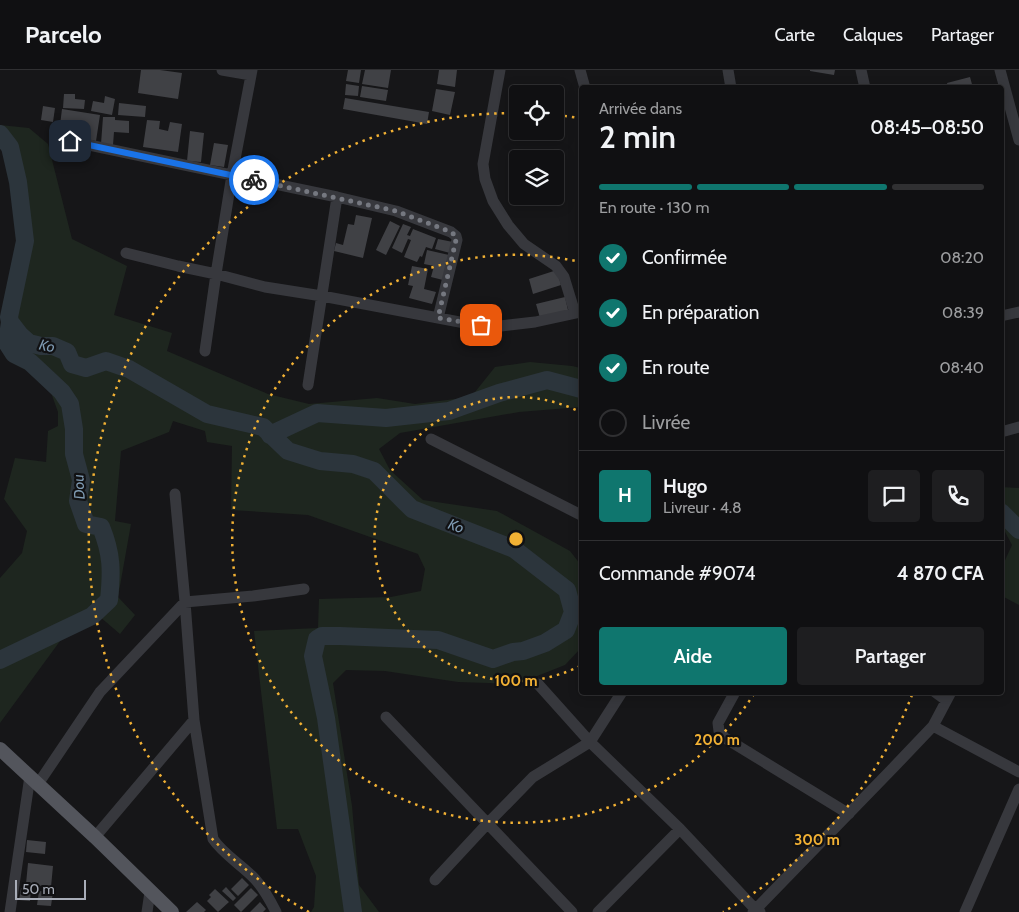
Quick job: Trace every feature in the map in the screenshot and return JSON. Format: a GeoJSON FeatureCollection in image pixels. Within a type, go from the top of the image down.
{"type":"FeatureCollection","features":[{"type":"Feature","properties":{"kind":"main road"},"geometry":{"type":"LineString","coordinates":[[0,749],[95,836],[172,912]]}},
{"type":"Feature","properties":{"kind":"street"},"geometry":{"type":"LineString","coordinates":[[205,351],[232,175],[251,72],[222,70]]}},
{"type":"Feature","properties":{"kind":"street"},"geometry":{"type":"LineString","coordinates":[[126,253],[265,287],[470,324],[492,326],[535,322],[578,313],[564,277],[556,266],[524,244],[508,225],[493,201],[485,179],[483,164],[500,70]]}},
{"type":"Feature","properties":{"kind":"street"},"geometry":{"type":"LineString","coordinates":[[580,70],[584,85]]}},
{"type":"Feature","properties":{"kind":"street"},"geometry":{"type":"LineString","coordinates":[[728,70],[730,85]]}},
{"type":"Feature","properties":{"kind":"street"},"geometry":{"type":"LineString","coordinates":[[861,70],[865,85]]}},
{"type":"Feature","properties":{"kind":"street"},"geometry":{"type":"LineString","coordinates":[[1000,70],[1019,140]]}},
{"type":"Feature","properties":{"kind":"street"},"geometry":{"type":"LineString","coordinates":[[70,141],[396,211],[451,232],[456,236],[456,240],[438,318]]}},
{"type":"Feature","properties":{"kind":"street"},"geometry":{"type":"LineString","coordinates":[[308,385],[337,197]]}},
{"type":"Feature","properties":{"kind":"street"},"geometry":{"type":"LineString","coordinates":[[1004,315],[1019,312]]}},
{"type":"Feature","properties":{"kind":"street"},"geometry":{"type":"LineString","coordinates":[[1004,431],[1019,427]]}},
{"type":"Feature","properties":{"kind":"street"},"geometry":{"type":"LineString","coordinates":[[431,439],[579,514]]}},
{"type":"Feature","properties":{"kind":"street"},"geometry":{"type":"LineString","coordinates":[[175,494],[194,720],[212,839],[254,879],[268,896],[276,912]]}},
{"type":"Feature","properties":{"kind":"street"},"geometry":{"type":"LineString","coordinates":[[10,912],[34,780],[100,692],[185,602],[304,590]]}},
{"type":"Feature","properties":{"kind":"street"},"geometry":{"type":"LineString","coordinates":[[538,684],[590,742],[680,829],[756,911],[933,726],[948,696]]}},
{"type":"Feature","properties":{"kind":"street"},"geometry":{"type":"LineString","coordinates":[[435,880],[533,777],[590,742],[620,695]]}},
{"type":"Feature","properties":{"kind":"street"},"geometry":{"type":"LineString","coordinates":[[733,695],[718,723],[719,731],[725,738],[849,814]]}},
{"type":"Feature","properties":{"kind":"street"},"geometry":{"type":"LineString","coordinates":[[386,717],[572,912]]}},
{"type":"Feature","properties":{"kind":"street"},"geometry":{"type":"LineString","coordinates":[[95,836],[194,720]]}},
{"type":"Feature","properties":{"kind":"street"},"geometry":{"type":"LineString","coordinates":[[933,726],[1019,772]]}},
{"type":"Feature","properties":{"kind":"street"},"geometry":{"type":"LineString","coordinates":[[965,912],[1019,789]]}},
{"type":"Feature","properties":{"kind":"street"},"geometry":{"type":"LineString","coordinates":[[598,912],[680,829]]}},
{"type":"Feature","properties":{"kind":"street"},"geometry":{"type":"LineString","coordinates":[[147,912],[150,892]]}},
{"type":"Feature","properties":{"kind":"shaded area"},"geometry":{"type":"Polygon","coordinates":[[[0,125],[29,128],[48,144],[72,239],[127,266],[114,315],[172,333],[167,351],[268,394],[309,404],[377,398],[415,404],[471,397],[495,367],[530,362],[579,368],[579,407],[519,412],[400,433],[379,449],[390,470],[423,500],[497,511],[570,551],[579,562],[579,650],[565,665],[517,684],[458,682],[385,671],[346,670],[333,683],[352,806],[359,885],[379,912],[311,912],[314,907],[316,876],[298,829],[277,829],[254,631],[318,628],[319,599],[391,597],[421,591],[425,569],[418,554],[308,515],[231,510],[232,446],[207,442],[205,431],[173,421],[169,432],[121,451],[115,521],[131,524],[118,597],[135,615],[120,634],[99,616],[63,637],[0,723],[0,578],[22,553],[27,531],[4,499],[15,458],[46,462],[48,431],[58,426],[58,412],[45,376],[30,362],[14,354],[7,343],[9,317],[25,241],[18,182],[10,147],[0,134],[0,125]]]}},
{"type":"Feature","properties":{"kind":"shaded area"},"geometry":{"type":"Polygon","coordinates":[[[1004,487],[1019,488],[1019,605],[1004,597],[1004,562],[1012,545],[1004,530],[1004,487]]]}},
{"type":"Feature","properties":{"kind":"building"},"geometry":{"type":"Polygon","coordinates":[[[141,70],[182,73],[178,99],[138,93],[141,70]]]}},
{"type":"Feature","properties":{"kind":"building"},"geometry":{"type":"Polygon","coordinates":[[[348,70],[361,70],[359,83],[346,81],[348,70]]]}},
{"type":"Feature","properties":{"kind":"building"},"geometry":{"type":"Polygon","coordinates":[[[365,70],[391,70],[388,88],[362,84],[365,70]]]}},
{"type":"Feature","properties":{"kind":"building"},"geometry":{"type":"Polygon","coordinates":[[[439,70],[457,70],[455,87],[437,84],[439,70]]]}},
{"type":"Feature","properties":{"kind":"building"},"geometry":{"type":"Polygon","coordinates":[[[810,70],[835,70],[834,75],[810,70]]]}},
{"type":"Feature","properties":{"kind":"building"},"geometry":{"type":"Polygon","coordinates":[[[970,77],[972,85],[947,85],[947,83],[970,77]]]}},
{"type":"Feature","properties":{"kind":"building"},"geometry":{"type":"Polygon","coordinates":[[[346,84],[359,86],[358,96],[345,95],[346,84]]]}},
{"type":"Feature","properties":{"kind":"building"},"geometry":{"type":"Polygon","coordinates":[[[362,86],[388,90],[386,101],[360,97],[362,86]]]}},
{"type":"Feature","properties":{"kind":"building"},"geometry":{"type":"Polygon","coordinates":[[[436,89],[455,92],[450,115],[432,111],[436,89]]]}},
{"type":"Feature","properties":{"kind":"building"},"geometry":{"type":"Polygon","coordinates":[[[64,94],[75,94],[75,99],[85,100],[84,109],[63,108],[64,94]]]}},
{"type":"Feature","properties":{"kind":"building"},"geometry":{"type":"Polygon","coordinates":[[[105,96],[115,99],[112,115],[91,111],[93,101],[104,103],[105,96]]]}},
{"type":"Feature","properties":{"kind":"building"},"geometry":{"type":"Polygon","coordinates":[[[345,98],[429,112],[427,124],[343,109],[345,98]]]}},
{"type":"Feature","properties":{"kind":"building"},"geometry":{"type":"Polygon","coordinates":[[[119,103],[146,106],[145,117],[118,115],[119,103]]]}},
{"type":"Feature","properties":{"kind":"building"},"geometry":{"type":"Polygon","coordinates":[[[43,106],[55,108],[53,122],[41,120],[43,106]]]}},
{"type":"Feature","properties":{"kind":"building"},"geometry":{"type":"Polygon","coordinates":[[[62,109],[100,115],[96,141],[86,139],[87,129],[60,125],[62,109]]]}},
{"type":"Feature","properties":{"kind":"building"},"geometry":{"type":"Polygon","coordinates":[[[103,117],[115,117],[115,120],[129,121],[129,133],[114,132],[113,145],[101,144],[103,117]]]}},
{"type":"Feature","properties":{"kind":"building"},"geometry":{"type":"Polygon","coordinates":[[[147,120],[160,121],[159,129],[168,131],[170,122],[182,124],[178,152],[143,147],[147,120]]]}},
{"type":"Feature","properties":{"kind":"building"},"geometry":{"type":"Polygon","coordinates":[[[190,131],[204,133],[201,162],[187,161],[190,131]]]}},
{"type":"Feature","properties":{"kind":"building"},"geometry":{"type":"Polygon","coordinates":[[[214,143],[228,145],[224,167],[210,165],[214,143]]]}},
{"type":"Feature","properties":{"kind":"building"},"geometry":{"type":"Polygon","coordinates":[[[356,215],[372,218],[363,258],[334,251],[336,243],[343,245],[348,224],[354,225],[356,215]]]}},
{"type":"Feature","properties":{"kind":"building"},"geometry":{"type":"Polygon","coordinates":[[[390,221],[400,226],[386,255],[376,250],[390,221]]]}},
{"type":"Feature","properties":{"kind":"building"},"geometry":{"type":"Polygon","coordinates":[[[403,224],[411,227],[407,235],[410,236],[413,229],[436,238],[432,249],[426,247],[422,257],[420,256],[417,262],[404,257],[411,240],[408,239],[402,253],[392,248],[403,224]]]}},
{"type":"Feature","properties":{"kind":"building"},"geometry":{"type":"Polygon","coordinates":[[[438,239],[453,242],[450,253],[435,249],[438,239]]]}},
{"type":"Feature","properties":{"kind":"building"},"geometry":{"type":"Polygon","coordinates":[[[427,250],[449,255],[443,280],[431,277],[434,266],[424,264],[427,250]]]}},
{"type":"Feature","properties":{"kind":"building"},"geometry":{"type":"Polygon","coordinates":[[[412,266],[428,269],[424,289],[436,292],[432,304],[409,298],[413,286],[408,285],[412,266]]]}},
{"type":"Feature","properties":{"kind":"building"},"geometry":{"type":"Polygon","coordinates":[[[557,270],[561,285],[533,294],[529,279],[557,270]]]}},
{"type":"Feature","properties":{"kind":"building"},"geometry":{"type":"Polygon","coordinates":[[[565,297],[568,310],[540,318],[536,304],[565,297]]]}},
{"type":"Feature","properties":{"kind":"building"},"geometry":{"type":"Polygon","coordinates":[[[27,840],[46,842],[45,854],[26,852],[27,840]]]}},
{"type":"Feature","properties":{"kind":"building"},"geometry":{"type":"Polygon","coordinates":[[[28,863],[53,866],[51,887],[26,884],[28,863]]]}},
{"type":"Feature","properties":{"kind":"building"},"geometry":{"type":"Polygon","coordinates":[[[242,878],[249,885],[238,896],[231,889],[242,878]]]}},
{"type":"Feature","properties":{"kind":"building"},"geometry":{"type":"Polygon","coordinates":[[[226,887],[236,898],[233,901],[222,891],[226,887]]]}},
{"type":"Feature","properties":{"kind":"building"},"geometry":{"type":"Polygon","coordinates":[[[21,888],[31,889],[30,901],[19,900],[21,888]]]}},
{"type":"Feature","properties":{"kind":"building"},"geometry":{"type":"Polygon","coordinates":[[[251,888],[258,895],[241,912],[234,905],[251,888]]]}},
{"type":"Feature","properties":{"kind":"building"},"geometry":{"type":"Polygon","coordinates":[[[215,889],[229,902],[218,912],[207,901],[211,897],[209,895],[215,889]]]}},
{"type":"Feature","properties":{"kind":"building"},"geometry":{"type":"Polygon","coordinates":[[[39,891],[53,892],[51,906],[37,905],[39,891]]]}},
{"type":"Feature","properties":{"kind":"building"},"geometry":{"type":"Polygon","coordinates":[[[197,902],[206,910],[204,912],[186,912],[197,902]]]}},
{"type":"Feature","properties":{"kind":"building"},"geometry":{"type":"Polygon","coordinates":[[[260,902],[266,909],[263,912],[250,912],[260,902]]]}},
{"type":"Feature","properties":{"kind":"waterway","name":"Ko"},"geometry":{"type":"LineString","coordinates":[[0,134],[10,147],[18,182],[25,241],[9,317],[10,322],[29,343],[53,346],[67,352],[72,364],[86,368],[106,361],[129,369],[207,414],[263,427],[288,451],[320,461],[353,464],[374,471],[412,509],[514,549],[567,590],[573,612],[566,630],[545,643],[493,659],[438,640],[340,636],[322,636],[317,639],[313,656],[326,718],[353,912]]}},
{"type":"Feature","properties":{"kind":"waterway","name":"Dou"},"geometry":{"type":"LineString","coordinates":[[0,660],[92,616],[109,600],[111,580],[109,554],[101,527],[86,524],[78,501],[81,480],[74,454],[74,429],[70,404],[62,392],[30,362],[14,354],[7,343],[10,322]]}},
{"type":"Feature","properties":{"kind":"waterway"},"geometry":{"type":"LineString","coordinates":[[270,435],[317,413],[386,418],[449,411],[499,393],[547,380],[579,388]]}},
{"type":"Feature","properties":{"kind":"waterway"},"geometry":{"type":"LineString","coordinates":[[1004,515],[1019,530]]}},
{"type":"Feature","properties":{"kind":"way so far"},"geometry":{"type":"LineString","coordinates":[[254,180],[396,211],[451,232],[456,236],[456,240],[438,318],[481,325]]}},
{"type":"Feature","properties":{"kind":"route"},"geometry":{"type":"LineString","coordinates":[[70,141],[254,180]]}}]}
